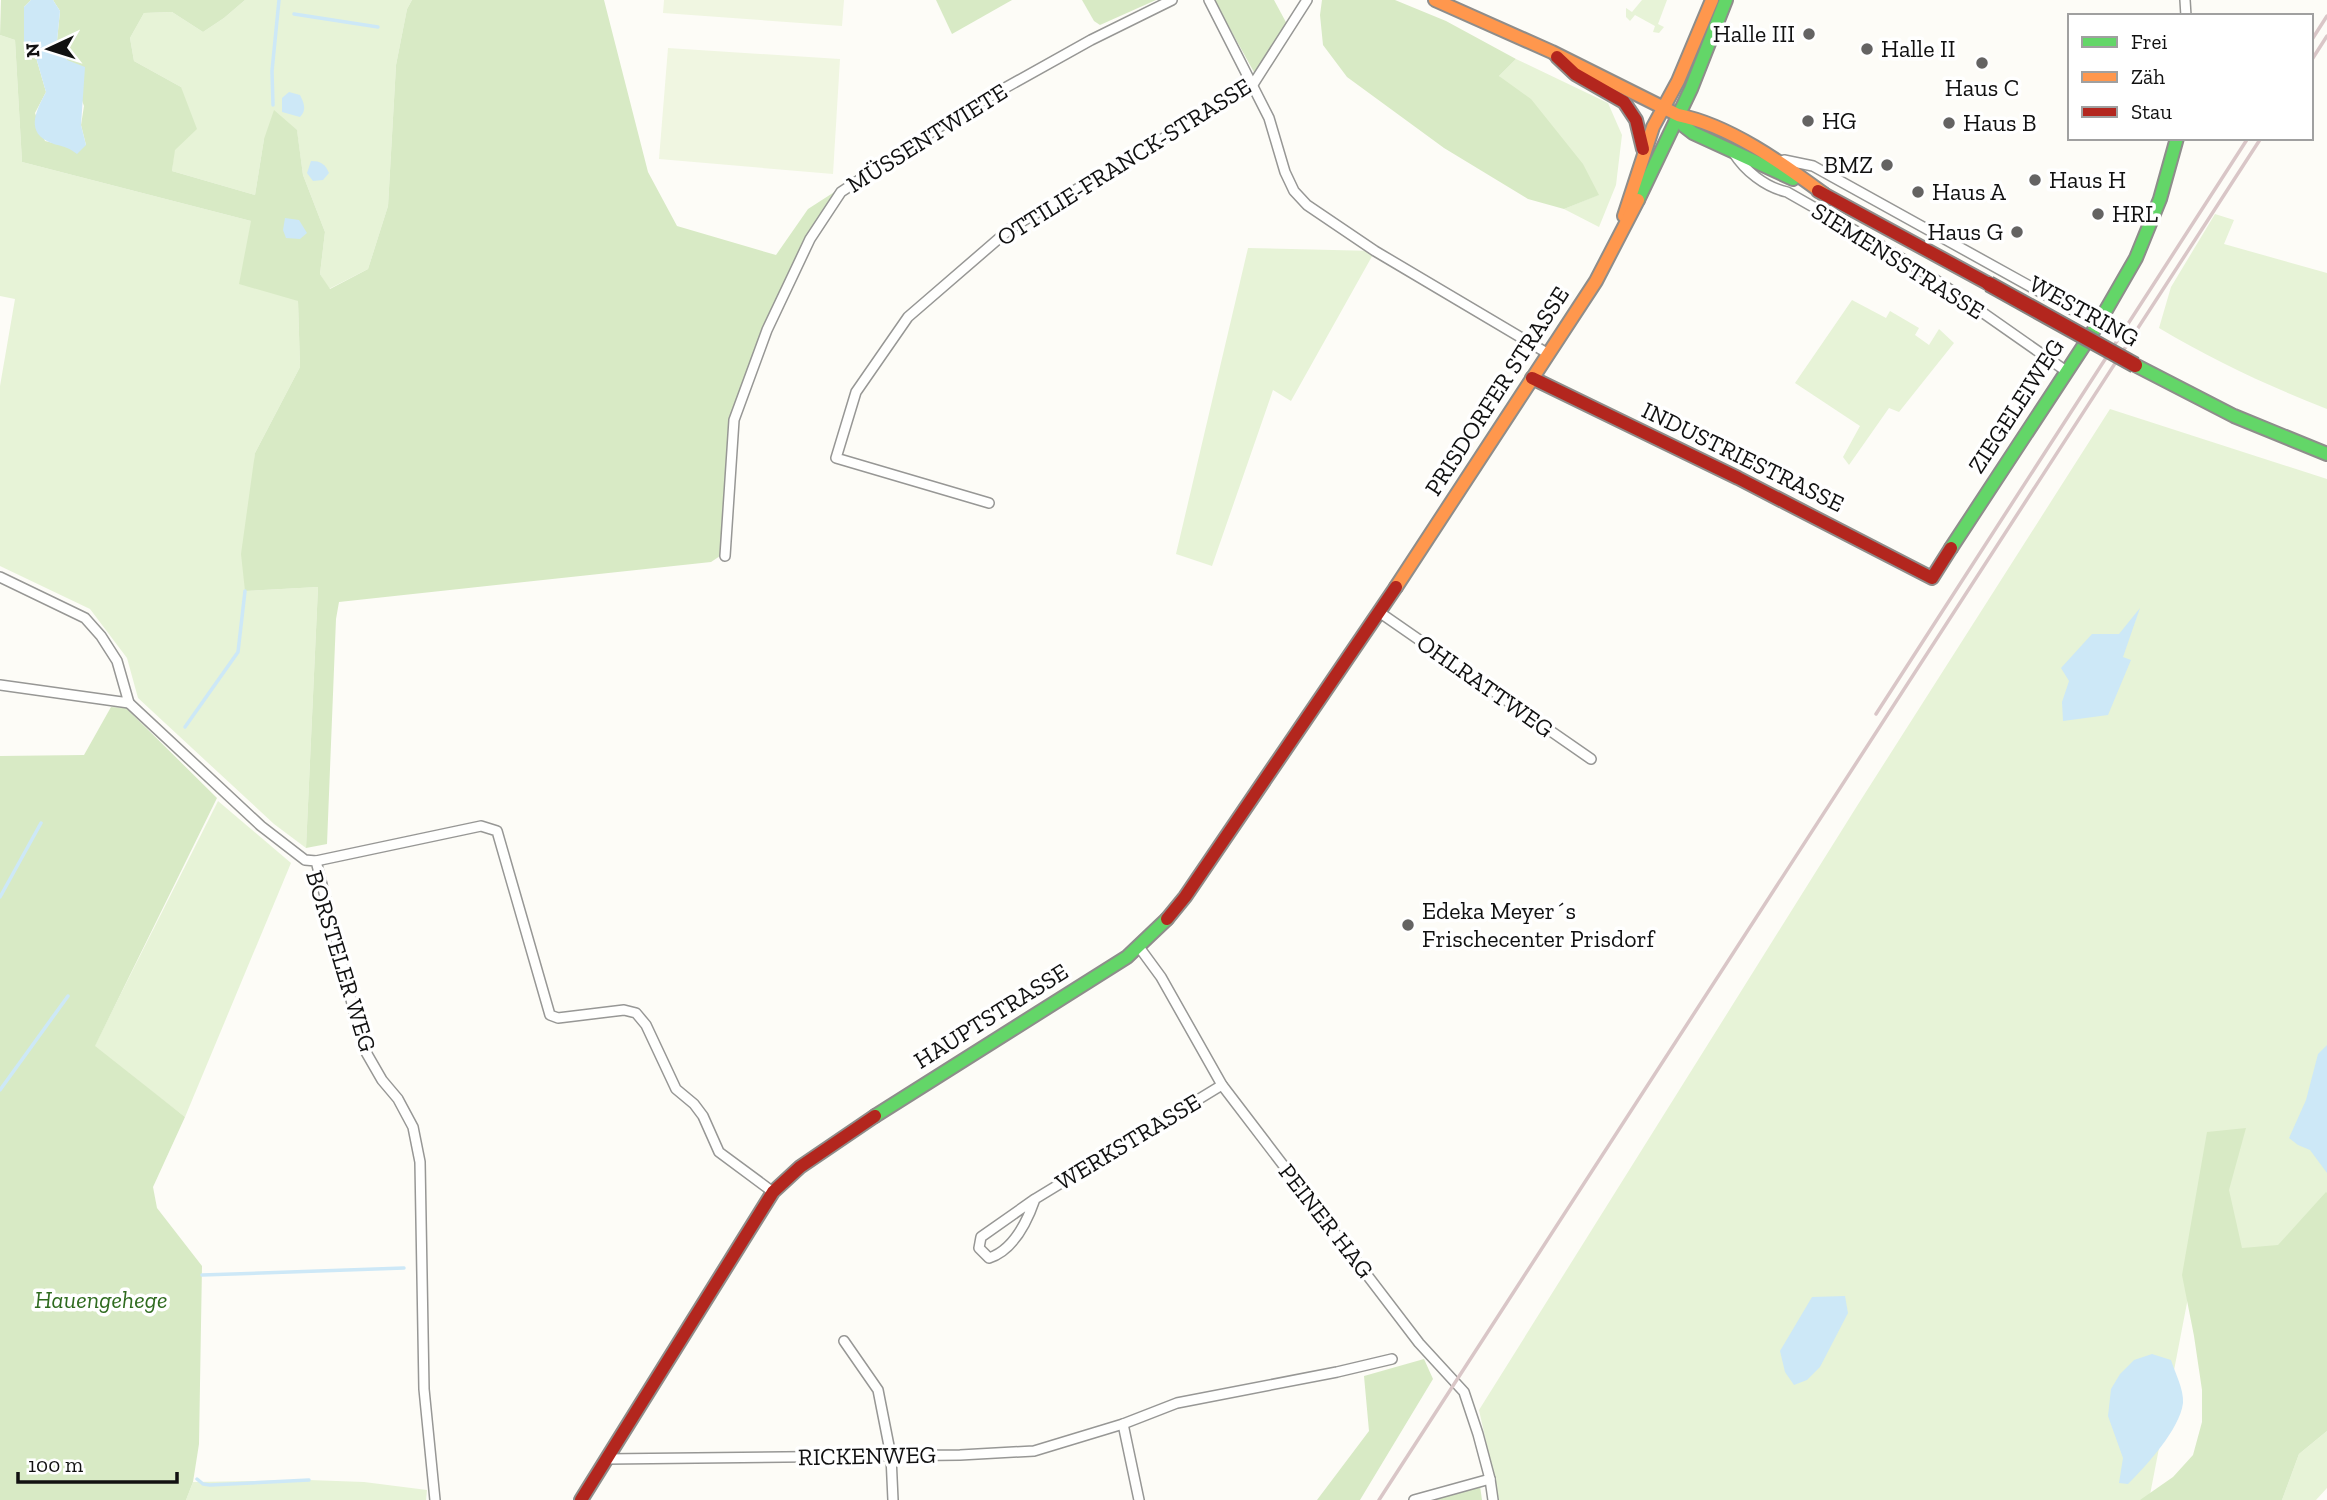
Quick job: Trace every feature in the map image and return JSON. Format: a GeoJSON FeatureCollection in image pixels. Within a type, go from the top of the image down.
{"type":"FeatureCollection","features":[{"type":"Feature","properties":{"kind":"main road","name":"WESTRING"},"geometry":{"type":"LineString","coordinates":[[1435,0],[1552,52],[1678,115],[1699,118],[1777,159],[1824,194]]}},
{"type":"Feature","properties":{"kind":"main road","name":"PRISDORFER STRASSE"},"geometry":{"type":"LineString","coordinates":[[1614,248],[1643,152],[1663,106],[1678,81],[1712,0]]}},
{"type":"Feature","properties":{"kind":"main road","name":"PRISDORFER STRASSE"},"geometry":{"type":"LineString","coordinates":[[1416,558],[1596,281],[1634,209],[1691,89],[1726,0]]}},
{"type":"Feature","properties":{"kind":"main road"},"geometry":{"type":"LineString","coordinates":[[1552,52],[1574,74],[1624,102],[1640,129],[1643,152]]}},
{"type":"Feature","properties":{"kind":"main road","name":"WESTRING"},"geometry":{"type":"LineString","coordinates":[[1678,115],[1684,126],[1693,133],[1824,194],[2135,365],[2234,416],[2327,454]]}},
{"type":"Feature","properties":{"kind":"main road","name":"ZIEGELEIWEG"},"geometry":{"type":"LineString","coordinates":[[1932,578],[2098,324],[2136,258],[2150,228],[2176,140]]}},
{"type":"Feature","properties":{"kind":"main road","name":"INDUSTRIESTRASSE"},"geometry":{"type":"LineString","coordinates":[[1532,378],[1738,478],[1932,578]]}},
{"type":"Feature","properties":{"kind":"main road","name":"HAUPTSTRASSE"},"geometry":{"type":"LineString","coordinates":[[581,1500],[773,1192],[800,1167],[843,1136],[1139,947],[1164,922],[1204,871],[1416,558]]}},
{"type":"Feature","properties":{"kind":"street","name":"MÜSSENTWIETE"},"geometry":{"type":"LineString","coordinates":[[725,556],[734,420],[767,330],[810,239],[841,192],[962,112],[1091,40],[1172,0]]}},
{"type":"Feature","properties":{"kind":"street"},"geometry":{"type":"LineString","coordinates":[[1209,0],[1269,118],[1289,181],[1307,205],[1375,251],[1548,353]]}},
{"type":"Feature","properties":{"kind":"street","name":"OTTILIE-FRANCK-STRASSE"},"geometry":{"type":"LineString","coordinates":[[989,503],[835,458],[856,392],[908,317],[1010,228],[1252,86],[1307,0]]}},
{"type":"Feature","properties":{"kind":"street","name":"SIEMENSSTRASSE"},"geometry":{"type":"LineString","coordinates":[[1732,151],[1751,174],[1882,246],[1939,282],[2066,371]]}},
{"type":"Feature","properties":{"kind":"street","name":"SIEMENSSTRASSE"},"geometry":{"type":"LineString","coordinates":[[1777,159],[1813,166],[2098,324]]}},
{"type":"Feature","properties":{"kind":"street"},"geometry":{"type":"LineString","coordinates":[[0,577],[85,618],[117,661],[130,703],[0,685]]}},
{"type":"Feature","properties":{"kind":"street","name":"OHLRATTWEG"},"geometry":{"type":"LineString","coordinates":[[1379,612],[1591,759]]}},
{"type":"Feature","properties":{"kind":"street","name":"BORSTELER WEG"},"geometry":{"type":"LineString","coordinates":[[130,703],[261,826],[305,860],[316,861],[363,1047],[382,1080],[398,1099],[413,1127],[420,1162],[424,1389],[435,1500]]}},
{"type":"Feature","properties":{"kind":"street"},"geometry":{"type":"LineString","coordinates":[[316,861],[481,827],[496,831],[551,1015],[558,1018],[624,1010],[636,1013],[646,1025],[677,1089],[704,1116],[719,1152],[773,1192]]}},
{"type":"Feature","properties":{"kind":"street","name":"PEINER HAG"},"geometry":{"type":"LineString","coordinates":[[1139,947],[1161,977],[1222,1085],[1419,1343],[1464,1392],[1478,1434],[1493,1500]]}},
{"type":"Feature","properties":{"kind":"street","name":"WERKSTRASSE"},"geometry":{"type":"LineString","coordinates":[[1035,1199],[1027,1224],[1000,1255],[989,1258],[979,1248],[981,1237],[1035,1199],[1222,1085]]}},
{"type":"Feature","properties":{"kind":"street"},"geometry":{"type":"LineString","coordinates":[[844,1341],[878,1390],[891,1456],[893,1500]]}},
{"type":"Feature","properties":{"kind":"street","name":"RICKENWEG"},"geometry":{"type":"LineString","coordinates":[[606,1459],[891,1456],[1034,1451],[1124,1424],[1177,1403],[1392,1359]]}},
{"type":"Feature","properties":{"kind":"street"},"geometry":{"type":"LineString","coordinates":[[1124,1424],[1139,1500]]}},
{"type":"Feature","properties":{"kind":"street"},"geometry":{"type":"LineString","coordinates":[[1414,1500],[1490,1479]]}},
{"type":"Feature","properties":{"kind":"green space"},"geometry":{"type":"Polygon","coordinates":[[[1,0],[31,0],[24,7],[24,43],[33,47],[46,92],[35,113],[45,141],[66,146],[86,145],[81,125],[84,106],[57,41],[60,11],[53,0],[245,0],[203,32],[172,12],[144,13],[130,38],[134,61],[181,87],[197,129],[175,150],[172,171],[255,195],[264,139],[274,110],[297,130],[303,175],[325,232],[320,274],[330,289],[368,269],[388,206],[396,65],[407,9],[412,0],[604,0],[648,172],[677,226],[776,255],[808,209],[839,189],[807,238],[731,419],[720,556],[711,562],[339,602],[336,619],[327,844],[306,848],[318,587],[245,591],[241,554],[255,453],[300,367],[298,301],[239,284],[251,221],[22,162],[15,40],[0,35],[1,0]]]}},
{"type":"Feature","properties":{"kind":"green space"},"geometry":{"type":"Polygon","coordinates":[[[245,0],[412,0],[407,9],[396,65],[388,206],[368,269],[329,289],[320,274],[325,232],[303,175],[297,131],[264,139],[255,195],[172,171],[181,87],[134,61],[130,38],[144,13],[172,12],[203,32],[245,0]]]}},
{"type":"Feature","properties":{"kind":"green space"},"geometry":{"type":"Polygon","coordinates":[[[664,0],[844,0],[842,26],[663,13],[664,0]]]}},
{"type":"Feature","properties":{"kind":"green space"},"geometry":{"type":"Polygon","coordinates":[[[936,0],[1012,0],[952,34],[936,0]]]}},
{"type":"Feature","properties":{"kind":"green space"},"geometry":{"type":"Polygon","coordinates":[[[1082,0],[1156,0],[1100,25],[1094,21],[1082,0]]]}},
{"type":"Feature","properties":{"kind":"green space"},"geometry":{"type":"Polygon","coordinates":[[[1214,0],[1274,0],[1288,26],[1255,74],[1214,0]]]}},
{"type":"Feature","properties":{"kind":"green space"},"geometry":{"type":"Polygon","coordinates":[[[1322,0],[1395,0],[1446,21],[1516,59],[1499,76],[1531,99],[1583,164],[1599,195],[1564,209],[1528,199],[1444,148],[1347,77],[1323,45],[1320,15],[1322,0]]]}},
{"type":"Feature","properties":{"kind":"green space"},"geometry":{"type":"Polygon","coordinates":[[[1642,0],[1667,0],[1658,24],[1664,27],[1659,33],[1653,32],[1655,26],[1635,15],[1630,21],[1626,17],[1626,8],[1632,12],[1642,0]]]}},
{"type":"Feature","properties":{"kind":"green space"},"geometry":{"type":"Polygon","coordinates":[[[0,35],[15,40],[22,162],[251,221],[298,301],[300,367],[255,453],[245,591],[318,587],[306,848],[274,824],[138,698],[127,658],[90,609],[0,566],[0,386],[15,299],[0,296],[0,35]]]}},
{"type":"Feature","properties":{"kind":"green space"},"geometry":{"type":"Polygon","coordinates":[[[668,48],[840,59],[833,174],[659,159],[668,48]]]}},
{"type":"Feature","properties":{"kind":"green space"},"geometry":{"type":"Polygon","coordinates":[[[1516,59],[1608,103],[1622,135],[1616,185],[1599,227],[1564,209],[1598,195],[1499,76],[1516,59]]]}},
{"type":"Feature","properties":{"kind":"green space"},"geometry":{"type":"Polygon","coordinates":[[[2215,214],[2234,220],[2224,244],[2327,273],[2327,409],[2241,372],[2159,328],[2171,287],[2215,214]]]}},
{"type":"Feature","properties":{"kind":"green space"},"geometry":{"type":"Polygon","coordinates":[[[1248,248],[1375,251],[1291,401],[1273,390],[1212,566],[1176,554],[1248,248]]]}},
{"type":"Feature","properties":{"kind":"green space"},"geometry":{"type":"Polygon","coordinates":[[[1852,300],[1886,318],[1890,311],[1919,328],[1915,335],[1929,345],[1939,329],[1954,343],[1899,412],[1889,408],[1849,465],[1843,457],[1860,426],[1795,383],[1852,300]]]}},
{"type":"Feature","properties":{"kind":"green space"},"geometry":{"type":"Polygon","coordinates":[[[2110,409],[2327,479],[2327,1268],[2197,1251],[2149,1500],[1499,1500],[1479,1410],[1857,806],[2110,409]]]}},
{"type":"Feature","properties":{"kind":"green space","name":"Hauengehege"},"geometry":{"type":"Polygon","coordinates":[[[111,707],[126,708],[217,798],[95,1046],[185,1117],[153,1187],[157,1208],[202,1266],[199,1444],[193,1482],[186,1500],[0,1500],[0,756],[84,755],[111,707]]]}},
{"type":"Feature","properties":{"kind":"green space"},"geometry":{"type":"Polygon","coordinates":[[[218,801],[291,863],[185,1117],[94,1047],[218,801]]]}},
{"type":"Feature","properties":{"kind":"green space"},"geometry":{"type":"Polygon","coordinates":[[[2246,1128],[2229,1190],[2242,1248],[2278,1245],[2327,1193],[2327,1431],[2299,1454],[2282,1500],[2140,1500],[2173,1477],[2193,1455],[2202,1422],[2202,1390],[2182,1275],[2207,1132],[2246,1128]]]}},
{"type":"Feature","properties":{"kind":"green space"},"geometry":{"type":"Polygon","coordinates":[[[1424,1359],[1433,1379],[1360,1500],[1317,1500],[1369,1431],[1364,1376],[1424,1359]]]}},
{"type":"Feature","properties":{"kind":"green space"},"geometry":{"type":"Polygon","coordinates":[[[2327,1431],[2327,1488],[2316,1500],[2282,1500],[2299,1454],[2327,1431]]]}},
{"type":"Feature","properties":{"kind":"green space"},"geometry":{"type":"Polygon","coordinates":[[[193,1482],[364,1482],[427,1490],[426,1500],[186,1500],[193,1482]]]}},
{"type":"Feature","properties":{"kind":"green space"},"geometry":{"type":"Polygon","coordinates":[[[1480,1486],[1482,1500],[1434,1500],[1480,1486]]]}},
{"type":"Feature","properties":{"kind":"water"},"geometry":{"type":"Polygon","coordinates":[[[31,0],[53,0],[60,11],[57,41],[67,60],[85,67],[81,125],[86,145],[77,154],[47,141],[36,131],[35,118],[46,92],[33,47],[24,43],[24,7],[31,0]]]}},
{"type":"Feature","properties":{"kind":"water"},"geometry":{"type":"Polygon","coordinates":[[[289,92],[300,95],[304,104],[300,117],[282,112],[282,98],[289,92]]]}},
{"type":"Feature","properties":{"kind":"water"},"geometry":{"type":"Polygon","coordinates":[[[311,161],[320,162],[326,167],[329,173],[323,180],[313,181],[307,173],[311,161]]]}},
{"type":"Feature","properties":{"kind":"water"},"geometry":{"type":"Polygon","coordinates":[[[285,218],[299,220],[307,233],[300,239],[286,238],[283,230],[285,218]]]}},
{"type":"Feature","properties":{"kind":"water"},"geometry":{"type":"Polygon","coordinates":[[[2140,608],[2123,657],[2131,660],[2108,715],[2063,721],[2062,702],[2069,681],[2061,668],[2092,634],[2119,634],[2140,608]]]}},
{"type":"Feature","properties":{"kind":"water"},"geometry":{"type":"Polygon","coordinates":[[[2327,1045],[2327,1173],[2310,1150],[2289,1138],[2306,1100],[2318,1054],[2327,1045]]]}},
{"type":"Feature","properties":{"kind":"water"},"geometry":{"type":"Polygon","coordinates":[[[1845,1296],[1848,1313],[1820,1367],[1807,1380],[1794,1385],[1785,1372],[1780,1351],[1812,1297],[1845,1296]]]}},
{"type":"Feature","properties":{"kind":"water"},"geometry":{"type":"Polygon","coordinates":[[[2152,1354],[2171,1360],[2182,1392],[2181,1413],[2169,1435],[2144,1467],[2128,1484],[2119,1483],[2123,1458],[2108,1416],[2111,1389],[2120,1374],[2134,1360],[2152,1354]]]}},
{"type":"Feature","properties":{"kind":"waterway"},"geometry":{"type":"LineString","coordinates":[[273,105],[272,71],[279,0]]}},
{"type":"Feature","properties":{"kind":"waterway"},"geometry":{"type":"LineString","coordinates":[[294,14],[378,27]]}},
{"type":"Feature","properties":{"kind":"waterway"},"geometry":{"type":"LineString","coordinates":[[185,727],[238,652],[245,591]]}},
{"type":"Feature","properties":{"kind":"waterway"},"geometry":{"type":"LineString","coordinates":[[0,897],[41,823]]}},
{"type":"Feature","properties":{"kind":"waterway"},"geometry":{"type":"LineString","coordinates":[[0,1090],[68,996]]}},
{"type":"Feature","properties":{"kind":"waterway"},"geometry":{"type":"LineString","coordinates":[[202,1275],[404,1268]]}},
{"type":"Feature","properties":{"kind":"waterway"},"geometry":{"type":"LineString","coordinates":[[197,1479],[210,1485],[309,1480]]}},
{"type":"Feature","properties":{"kind":"railway"},"geometry":{"type":"LineString","coordinates":[[2313,38],[2327,16]]}},
{"type":"Feature","properties":{"kind":"railway"},"geometry":{"type":"LineString","coordinates":[[2313,58],[2327,36]]}},
{"type":"Feature","properties":{"kind":"railway"},"geometry":{"type":"LineString","coordinates":[[1876,714],[2247,140]]}},
{"type":"Feature","properties":{"kind":"railway"},"geometry":{"type":"LineString","coordinates":[[1379,1500],[2260,140]]}},
{"type":"Feature","properties":{"kind":"traffic: fast"},"geometry":{"type":"LineString","coordinates":[[1638,200],[1691,89],[1726,0]]}},
{"type":"Feature","properties":{"kind":"traffic: fast"},"geometry":{"type":"LineString","coordinates":[[1678,115],[1684,126],[1693,133],[1793,179]]}},
{"type":"Feature","properties":{"kind":"traffic: fast"},"geometry":{"type":"LineString","coordinates":[[1951,548],[2098,324],[2136,258],[2160,199],[2176,140]]}},
{"type":"Feature","properties":{"kind":"traffic: fast"},"geometry":{"type":"LineString","coordinates":[[2135,365],[2234,416],[2327,454]]}},
{"type":"Feature","properties":{"kind":"traffic: fast"},"geometry":{"type":"LineString","coordinates":[[875,1116],[1127,957],[1167,919]]}},
{"type":"Feature","properties":{"kind":"traffic: slow"},"geometry":{"type":"LineString","coordinates":[[1435,0],[1552,52],[1678,115],[1736,136],[1824,194]]}},
{"type":"Feature","properties":{"kind":"traffic: slow"},"geometry":{"type":"LineString","coordinates":[[1624,216],[1653,127],[1678,81],[1712,0]]}},
{"type":"Feature","properties":{"kind":"traffic: slow"},"geometry":{"type":"LineString","coordinates":[[1396,587],[1596,281],[1638,200]]}},
{"type":"Feature","properties":{"kind":"traffic: jam"},"geometry":{"type":"LineString","coordinates":[[1557,57],[1575,74],[1624,102],[1636,120],[1643,149]]}},
{"type":"Feature","properties":{"kind":"traffic: jam"},"geometry":{"type":"LineString","coordinates":[[1818,191],[1989,284]]}},
{"type":"Feature","properties":{"kind":"traffic: jam"},"geometry":{"type":"LineString","coordinates":[[1989,284],[2135,365]]}},
{"type":"Feature","properties":{"kind":"traffic: jam"},"geometry":{"type":"LineString","coordinates":[[1532,378],[1738,478],[1932,578],[1951,548]]}},
{"type":"Feature","properties":{"kind":"traffic: jam"},"geometry":{"type":"LineString","coordinates":[[1167,919],[1185,897],[1396,587]]}},
{"type":"Feature","properties":{"kind":"traffic: jam"},"geometry":{"type":"LineString","coordinates":[[581,1500],[773,1192],[800,1167],[875,1116]]}},
{"type":"Feature","properties":{"kind":"place","name":"Halle III"},"geometry":{"type":"Point","coordinates":[1809,34]}},
{"type":"Feature","properties":{"kind":"place","name":"Halle II"},"geometry":{"type":"Point","coordinates":[1867,49]}},
{"type":"Feature","properties":{"kind":"place","name":"Haus C"},"geometry":{"type":"Point","coordinates":[1982,63]}},
{"type":"Feature","properties":{"kind":"place","name":"HG"},"geometry":{"type":"Point","coordinates":[1808,121]}},
{"type":"Feature","properties":{"kind":"place","name":"Haus B"},"geometry":{"type":"Point","coordinates":[1949,123]}},
{"type":"Feature","properties":{"kind":"place","name":"BMZ"},"geometry":{"type":"Point","coordinates":[1887,165]}},
{"type":"Feature","properties":{"kind":"place","name":"Haus H"},"geometry":{"type":"Point","coordinates":[2035,180]}},
{"type":"Feature","properties":{"kind":"place","name":"Haus A"},"geometry":{"type":"Point","coordinates":[1918,192]}},
{"type":"Feature","properties":{"kind":"place","name":"HRL"},"geometry":{"type":"Point","coordinates":[2098,214]}},
{"type":"Feature","properties":{"kind":"place","name":"Haus G"},"geometry":{"type":"Point","coordinates":[2017,232]}},
{"type":"Feature","properties":{"kind":"place","name":"Edeka Meyer´s Frischecenter Prisdorf"},"geometry":{"type":"Point","coordinates":[1408,925]}}]}
